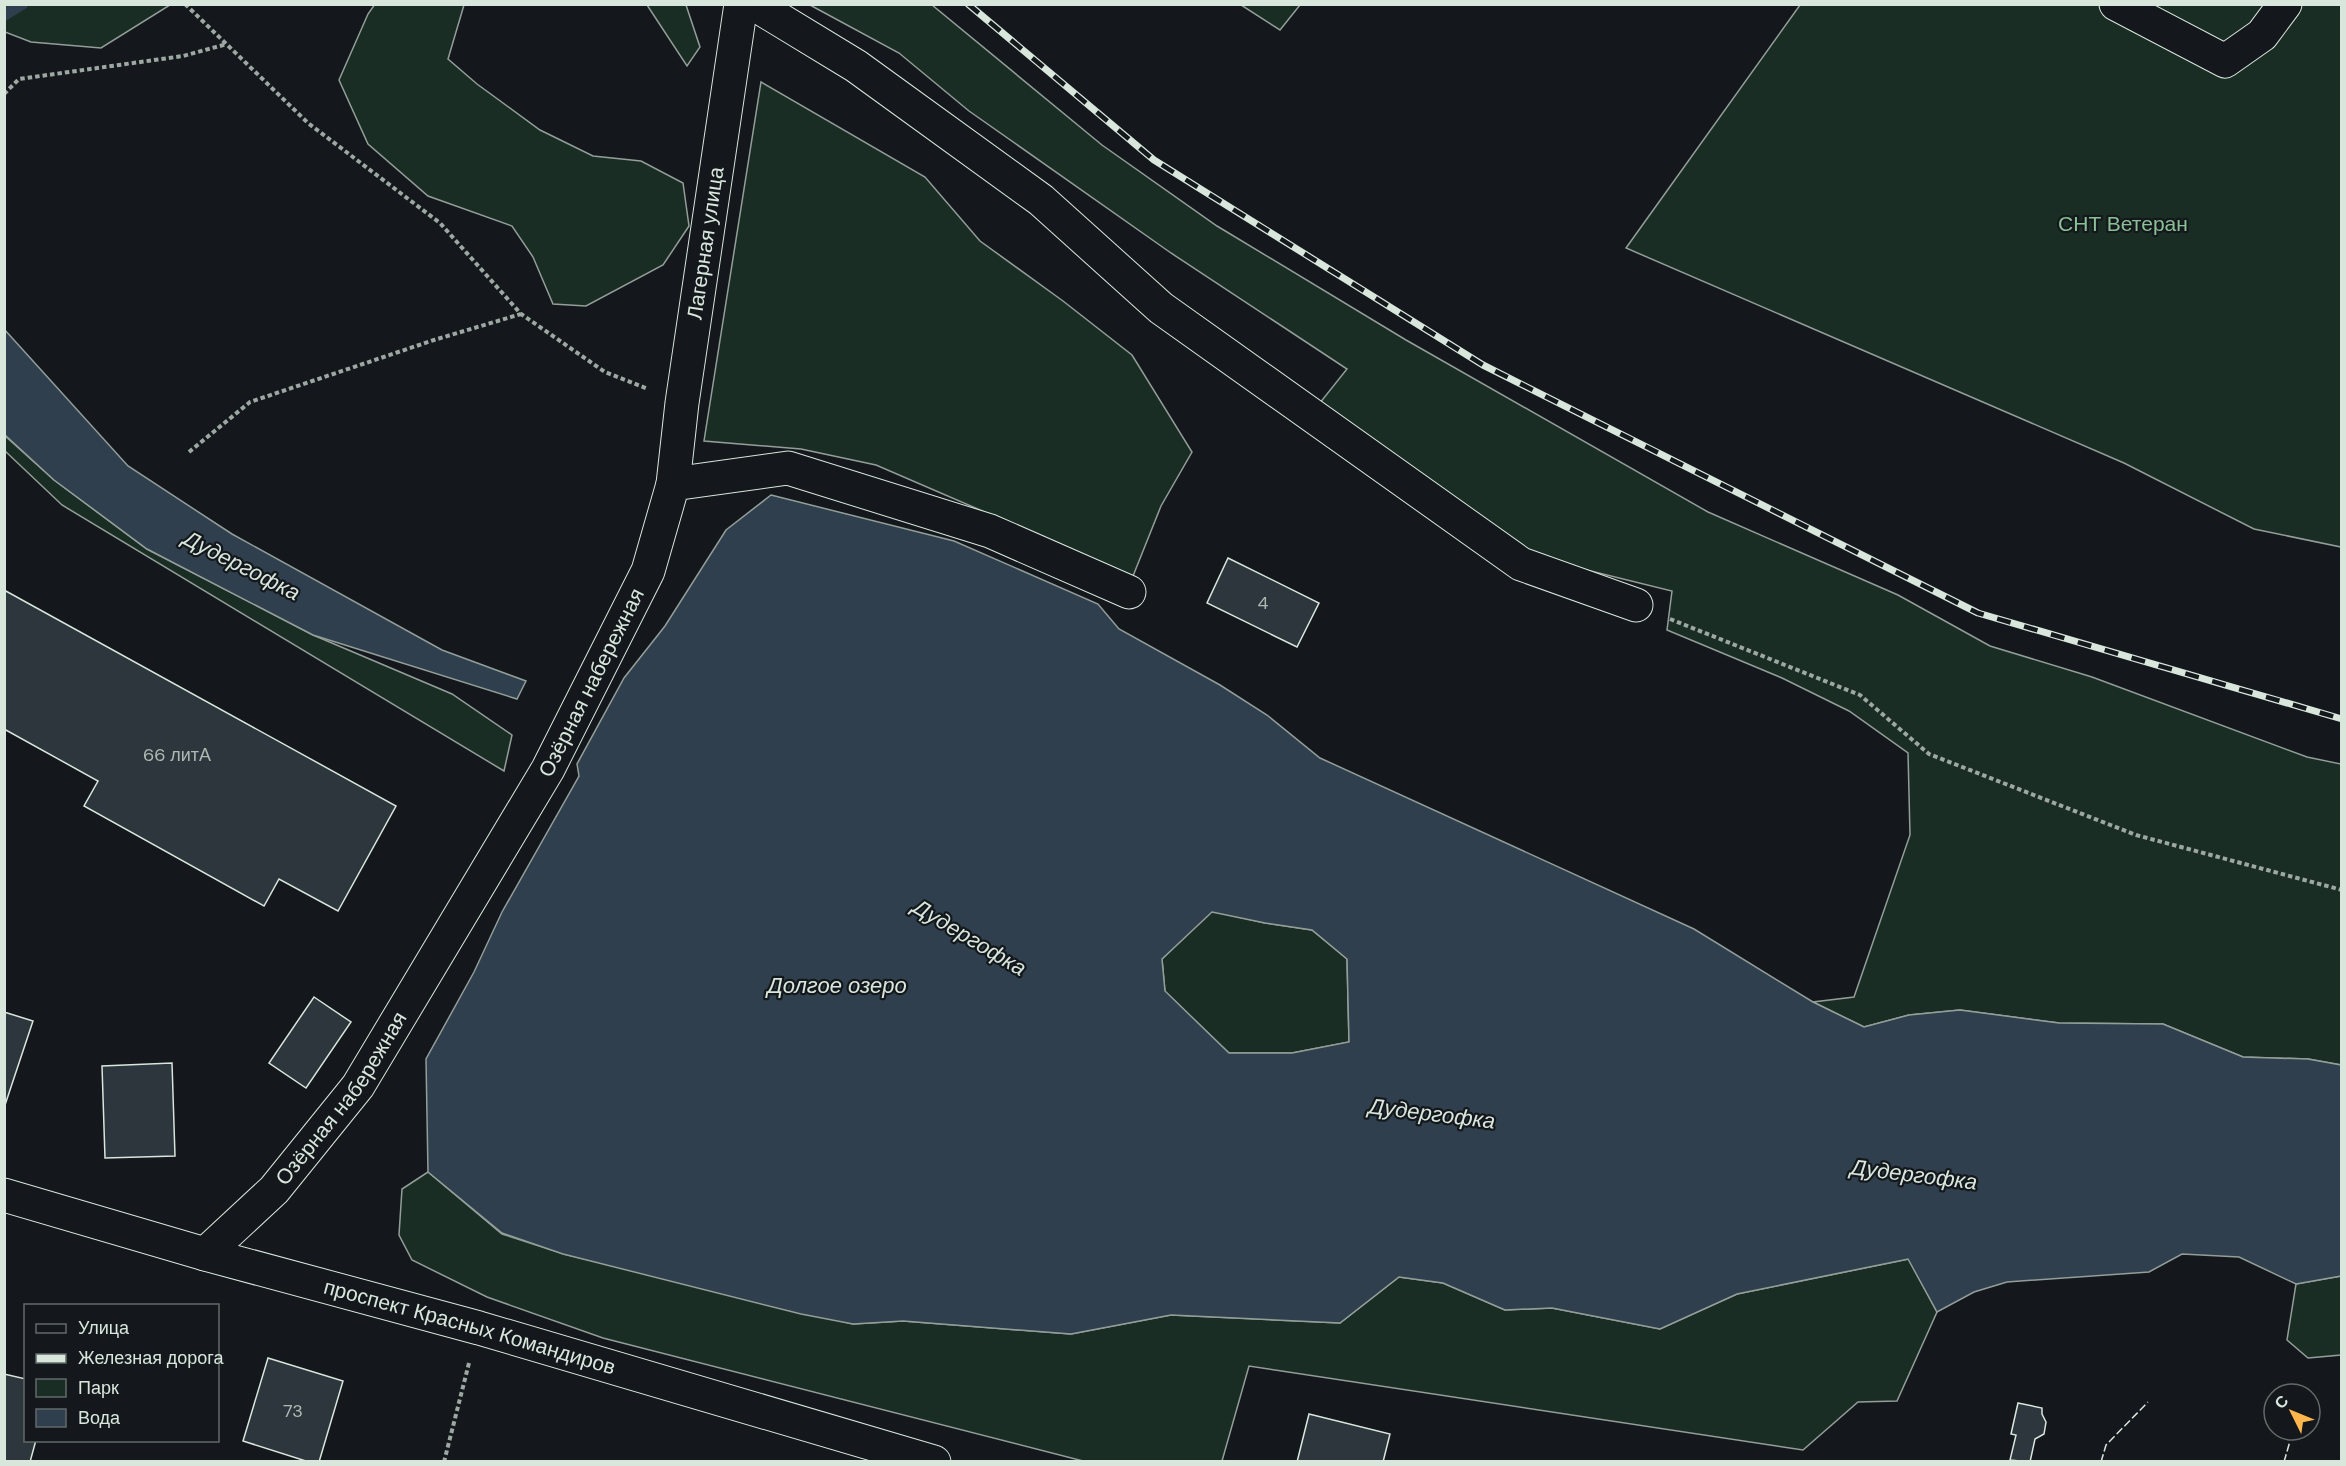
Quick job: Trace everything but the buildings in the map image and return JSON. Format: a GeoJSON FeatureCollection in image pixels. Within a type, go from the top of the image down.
{"type":"FeatureCollection","features":[{"type":"Feature","properties":{"kind":"street","name":"Лагерная улица"},"geometry":{"type":"LineString","coordinates":[[673,484],[682,403],[741,4]]}},
{"type":"Feature","properties":{"kind":"street"},"geometry":{"type":"LineString","coordinates":[[754,4],[856,66],[1041,200],[1161,308],[1521,564],[1636,605]]}},
{"type":"Feature","properties":{"kind":"street"},"geometry":{"type":"LineString","coordinates":[[2116,4],[2224,61],[2262,35],[2284,4]]}},
{"type":"Feature","properties":{"kind":"street"},"geometry":{"type":"LineString","coordinates":[[673,484],[788,468],[990,531],[1130,592]]}},
{"type":"Feature","properties":{"kind":"street","name":"Озёрная набережная"},"geometry":{"type":"LineString","coordinates":[[205,1254],[274,1190],[358,1086],[548,769],[648,571],[673,484]]}},
{"type":"Feature","properties":{"kind":"street","name":"проспект Красных Командиров"},"geometry":{"type":"LineString","coordinates":[[4,1195],[205,1254],[479,1328],[934,1461]]}},
{"type":"Feature","properties":{"kind":"path"},"geometry":{"type":"LineString","coordinates":[[185,4],[308,123],[440,223],[521,314],[605,372],[682,403]]}},
{"type":"Feature","properties":{"kind":"path"},"geometry":{"type":"LineString","coordinates":[[4,94],[19,80],[183,56],[228,44]]}},
{"type":"Feature","properties":{"kind":"path"},"geometry":{"type":"LineString","coordinates":[[189,452],[250,402],[434,340],[521,314]]}},
{"type":"Feature","properties":{"kind":"path"},"geometry":{"type":"LineString","coordinates":[[1636,605],[1860,695],[1929,754],[2136,835],[2342,890]]}},
{"type":"Feature","properties":{"kind":"path"},"geometry":{"type":"LineString","coordinates":[[444,1461],[479,1328]]}},
{"type":"Feature","properties":{"kind":"green space"},"geometry":{"type":"Polygon","coordinates":[[[375,4],[464,5],[448,59],[477,84],[540,130],[593,156],[641,161],[683,183],[689,226],[663,265],[586,306],[553,304],[533,257],[512,226],[428,196],[368,144],[339,80],[368,14],[375,4]]]}},
{"type":"Feature","properties":{"kind":"green space"},"geometry":{"type":"Polygon","coordinates":[[[4,5],[170,5],[101,48],[31,42],[5,32],[4,5]]]}},
{"type":"Feature","properties":{"kind":"green space"},"geometry":{"type":"Polygon","coordinates":[[[647,5],[686,5],[700,47],[687,66],[647,5]]]}},
{"type":"Feature","properties":{"kind":"green space"},"geometry":{"type":"Polygon","coordinates":[[[810,5],[932,5],[1102,145],[1217,226],[1406,340],[1708,512],[1898,595],[1990,646],[2092,677],[2307,757],[2341,764],[2341,1065],[2308,1059],[2243,1057],[2163,1024],[2059,1023],[1960,1010],[1909,1015],[1864,1027],[1813,1002],[1854,997],[1910,835],[1908,753],[1849,711],[1782,678],[1667,630],[1672,591],[1530,556],[1319,404],[1347,369],[1171,253],[969,111],[899,53],[810,5]]]}},
{"type":"Feature","properties":{"kind":"green space"},"geometry":{"type":"Polygon","coordinates":[[[1241,5],[1300,5],[1280,30],[1241,5]]]}},
{"type":"Feature","properties":{"kind":"green space","name":"СНТ Ветеран"},"geometry":{"type":"Polygon","coordinates":[[[1800,5],[2341,5],[2341,547],[2254,529],[2124,463],[1626,248],[1800,5]]]}},
{"type":"Feature","properties":{"kind":"green space"},"geometry":{"type":"Polygon","coordinates":[[[761,82],[925,177],[980,241],[1063,301],[1132,355],[1192,452],[1161,506],[1133,576],[876,465],[801,449],[704,441],[761,82]]]}},
{"type":"Feature","properties":{"kind":"green space"},"geometry":{"type":"Polygon","coordinates":[[[4,435],[54,480],[147,549],[313,635],[452,694],[512,735],[504,771],[62,505],[5,451],[4,435]]]}},
{"type":"Feature","properties":{"kind":"green space"},"geometry":{"type":"Polygon","coordinates":[[[1212,911],[1265,923],[1312,930],[1347,959],[1349,1042],[1292,1053],[1229,1053],[1165,992],[1162,959],[1212,911]]]}},
{"type":"Feature","properties":{"kind":"green space"},"geometry":{"type":"Polygon","coordinates":[[[428,1172],[502,1234],[564,1254],[853,1324],[903,1321],[1071,1334],[1171,1315],[1340,1323],[1399,1277],[1443,1283],[1505,1310],[1552,1308],[1660,1329],[1737,1294],[1909,1259],[1937,1312],[1897,1401],[1858,1402],[1803,1450],[1249,1366],[1222,1461],[1083,1461],[603,1338],[487,1297],[412,1260],[399,1235],[402,1189],[428,1172]]]}},
{"type":"Feature","properties":{"kind":"green space"},"geometry":{"type":"Polygon","coordinates":[[[2341,1276],[2341,1355],[2308,1358],[2287,1340],[2296,1284],[2341,1276]]]}},
{"type":"Feature","properties":{"kind":"water","name":"Дудергофка"},"geometry":{"type":"Polygon","coordinates":[[[4,329],[128,466],[232,534],[442,650],[526,681],[517,699],[313,635],[147,549],[54,480],[5,435],[4,329]]]}},
{"type":"Feature","properties":{"kind":"water","name":"Долгое озеро"},"geometry":{"type":"Polygon","coordinates":[[[771,495],[954,541],[1098,604],[1119,629],[1220,685],[1267,715],[1320,758],[1694,929],[1813,1002],[1864,1027],[1909,1015],[1960,1010],[2059,1023],[2163,1024],[2243,1057],[2308,1059],[2341,1065],[2341,1276],[2296,1284],[2239,1257],[2182,1254],[2149,1272],[2007,1282],[1974,1292],[1937,1312],[1908,1259],[1737,1294],[1660,1329],[1552,1308],[1505,1310],[1443,1283],[1399,1277],[1340,1323],[1171,1315],[1071,1334],[903,1321],[853,1324],[801,1314],[563,1254],[502,1233],[428,1172],[426,1059],[474,972],[502,912],[579,776],[577,764],[624,678],[665,626],[726,530],[771,495]],[[1212,912],[1162,959],[1165,991],[1229,1053],[1292,1053],[1349,1042],[1347,959],[1312,930],[1212,912]]]}},
{"type":"Feature","properties":{"kind":"waterway"},"geometry":{"type":"LineString","coordinates":[[4,15],[22,4]]}},
{"type":"Feature","properties":{"kind":"railway"},"geometry":{"type":"LineString","coordinates":[[968,4],[1154,160],[1483,365],[1978,613],[2342,719]]}},
{"type":"Feature","properties":{"kind":"fence"},"geometry":{"type":"LineString","coordinates":[[2101,1462],[2106,1445],[2148,1402]]}},
{"type":"Feature","properties":{"kind":"fence"},"geometry":{"type":"LineString","coordinates":[[2284,1462],[2290,1442]]}}]}
